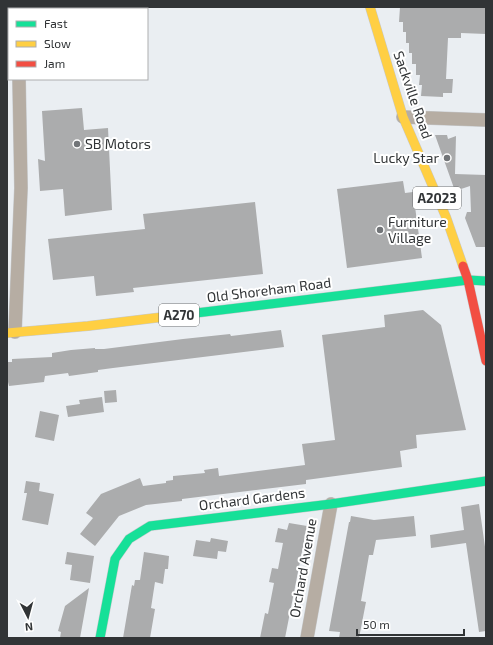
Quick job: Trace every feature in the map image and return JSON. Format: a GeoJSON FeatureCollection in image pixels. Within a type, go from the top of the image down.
{"type":"FeatureCollection","features":[{"type":"Feature","properties":{"kind":"main road","name":"Sackville Road"},"geometry":{"type":"LineString","coordinates":[[370,7],[403,117],[446,217],[468,280]]}},
{"type":"Feature","properties":{"kind":"main road","name":"Old Shoreham Road"},"geometry":{"type":"LineString","coordinates":[[11,333],[103,324],[468,280],[486,281]]}},
{"type":"Feature","properties":{"kind":"main road","name":"A2023"},"geometry":{"type":"LineString","coordinates":[[468,280],[486,361]]}},
{"type":"Feature","properties":{"kind":"main road","name":"Orchard Gardens"},"geometry":{"type":"LineString","coordinates":[[100,638],[115,559],[129,539],[150,526],[331,504],[486,481]]}},
{"type":"Feature","properties":{"kind":"street"},"geometry":{"type":"LineString","coordinates":[[11,333],[21,188],[19,80]]}},
{"type":"Feature","properties":{"kind":"street"},"geometry":{"type":"LineString","coordinates":[[403,117],[486,120]]}},
{"type":"Feature","properties":{"kind":"street","name":"Orchard Avenue"},"geometry":{"type":"LineString","coordinates":[[307,638],[331,504]]}},
{"type":"Feature","properties":{"kind":"building"},"geometry":{"type":"Polygon","coordinates":[[[400,7],[486,7],[486,34],[461,33],[461,38],[448,38],[446,79],[453,79],[452,93],[443,93],[443,97],[421,96],[422,85],[419,85],[420,75],[416,75],[416,64],[412,64],[412,53],[409,53],[409,43],[406,43],[406,32],[403,32],[403,22],[399,22],[400,7]]]}},
{"type":"Feature","properties":{"kind":"building"},"geometry":{"type":"Polygon","coordinates":[[[82,108],[84,130],[108,128],[112,210],[65,216],[63,189],[40,191],[38,159],[45,161],[42,111],[82,108]]]}},
{"type":"Feature","properties":{"kind":"building"},"geometry":{"type":"Polygon","coordinates":[[[435,135],[447,135],[448,139],[456,136],[455,174],[486,175],[486,247],[476,247],[465,218],[467,212],[471,212],[470,186],[455,191],[435,135]]]}},
{"type":"Feature","properties":{"kind":"building","name":"Furniture Village"},"geometry":{"type":"Polygon","coordinates":[[[403,181],[405,193],[413,192],[422,258],[347,268],[337,189],[403,181]]]}},
{"type":"Feature","properties":{"kind":"building"},"geometry":{"type":"Polygon","coordinates":[[[255,202],[263,274],[133,288],[134,292],[96,296],[94,276],[53,280],[48,239],[145,229],[143,214],[255,202]]]}},
{"type":"Feature","properties":{"kind":"building"},"geometry":{"type":"Polygon","coordinates":[[[423,310],[441,325],[466,430],[416,435],[417,448],[400,451],[402,467],[306,480],[306,484],[182,499],[182,501],[146,505],[119,516],[95,546],[80,534],[93,518],[86,513],[101,494],[140,478],[143,486],[166,483],[166,481],[173,480],[173,476],[205,473],[204,470],[218,468],[219,476],[305,465],[302,444],[335,440],[322,335],[385,327],[384,315],[423,310]]]}},
{"type":"Feature","properties":{"kind":"building"},"geometry":{"type":"Polygon","coordinates":[[[281,330],[284,347],[98,370],[98,372],[69,376],[68,373],[45,376],[44,382],[9,386],[8,382],[7,383],[7,362],[12,362],[12,359],[52,357],[52,353],[71,350],[95,348],[104,349],[183,339],[230,334],[231,336],[281,330]]]}},
{"type":"Feature","properties":{"kind":"building"},"geometry":{"type":"Polygon","coordinates":[[[116,390],[117,402],[105,403],[104,391],[116,390]]]}},
{"type":"Feature","properties":{"kind":"building"},"geometry":{"type":"Polygon","coordinates":[[[102,397],[104,412],[68,417],[66,406],[80,404],[79,400],[102,397]]]}},
{"type":"Feature","properties":{"kind":"building"},"geometry":{"type":"Polygon","coordinates":[[[40,411],[59,415],[54,441],[35,437],[40,411]]]}},
{"type":"Feature","properties":{"kind":"building"},"geometry":{"type":"Polygon","coordinates":[[[26,481],[40,483],[39,491],[54,494],[48,525],[22,520],[27,493],[24,493],[26,481]]]}},
{"type":"Feature","properties":{"kind":"building"},"geometry":{"type":"Polygon","coordinates":[[[479,504],[486,554],[486,631],[479,632],[466,543],[431,548],[430,535],[464,530],[461,507],[479,504]]]}},
{"type":"Feature","properties":{"kind":"building"},"geometry":{"type":"Polygon","coordinates":[[[351,516],[374,520],[414,516],[416,536],[376,540],[373,555],[369,555],[361,601],[366,602],[359,638],[339,638],[340,632],[329,631],[351,516]]]}},
{"type":"Feature","properties":{"kind":"building"},"geometry":{"type":"Polygon","coordinates":[[[289,523],[307,526],[285,638],[260,638],[265,613],[268,614],[274,583],[269,582],[272,568],[278,569],[283,543],[275,542],[278,528],[287,530],[289,523]]]}},
{"type":"Feature","properties":{"kind":"building"},"geometry":{"type":"Polygon","coordinates":[[[211,538],[228,541],[226,552],[218,551],[217,559],[193,556],[196,540],[210,542],[211,538]]]}},
{"type":"Feature","properties":{"kind":"building"},"geometry":{"type":"Polygon","coordinates":[[[67,552],[94,556],[90,583],[70,580],[72,565],[65,564],[67,552]]]}},
{"type":"Feature","properties":{"kind":"building"},"geometry":{"type":"Polygon","coordinates":[[[144,552],[169,556],[168,569],[165,569],[163,584],[155,582],[151,608],[155,609],[150,638],[123,638],[132,585],[134,586],[135,580],[140,580],[144,552]]]}},
{"type":"Feature","properties":{"kind":"building"},"geometry":{"type":"Polygon","coordinates":[[[89,588],[80,638],[60,638],[61,632],[58,631],[65,606],[89,588]]]}},
{"type":"Feature","properties":{"kind":"traffic: fast"},"geometry":{"type":"LineString","coordinates":[[163,317],[468,280],[486,281]]}},
{"type":"Feature","properties":{"kind":"traffic: fast"},"geometry":{"type":"LineString","coordinates":[[100,638],[115,559],[129,539],[150,526],[331,504],[486,481]]}},
{"type":"Feature","properties":{"kind":"traffic: slow"},"geometry":{"type":"LineString","coordinates":[[370,7],[403,117],[446,217],[463,266]]}},
{"type":"Feature","properties":{"kind":"traffic: slow"},"geometry":{"type":"LineString","coordinates":[[7,333],[88,326],[163,317]]}},
{"type":"Feature","properties":{"kind":"traffic: jam"},"geometry":{"type":"LineString","coordinates":[[463,266],[468,280],[486,361]]}},
{"type":"Feature","properties":{"kind":"place","name":"SB Motors"},"geometry":{"type":"Point","coordinates":[77,144]}},
{"type":"Feature","properties":{"kind":"place","name":"Lucky Star"},"geometry":{"type":"Point","coordinates":[447,158]}},
{"type":"Feature","properties":{"kind":"place","name":"Furniture Village"},"geometry":{"type":"Point","coordinates":[380,230]}}]}
